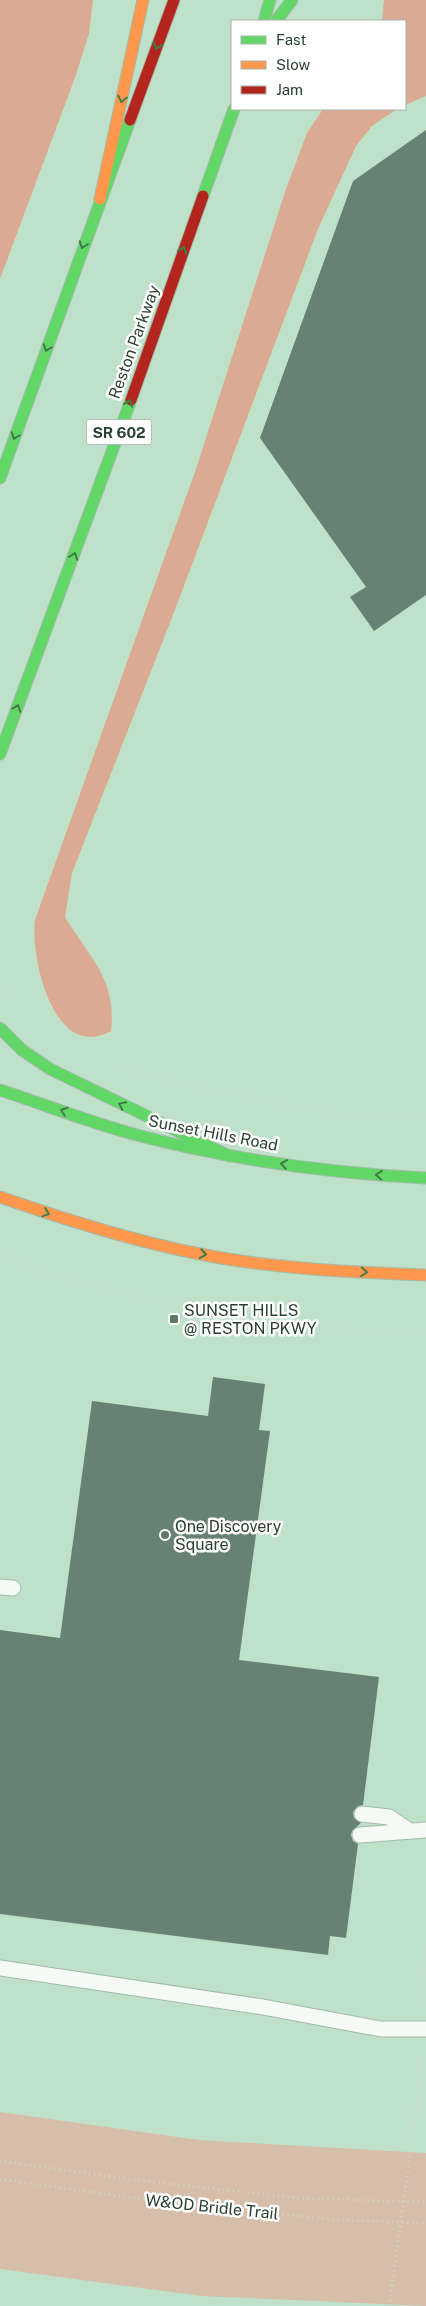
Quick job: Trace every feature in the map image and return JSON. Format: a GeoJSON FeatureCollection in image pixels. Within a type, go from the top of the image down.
{"type":"FeatureCollection","features":[{"type":"Feature","properties":{"kind":"main road"},"geometry":{"type":"LineString","coordinates":[[100,200],[143,0]]}},
{"type":"Feature","properties":{"kind":"main road"},"geometry":{"type":"LineString","coordinates":[[0,478],[174,0]]}},
{"type":"Feature","properties":{"kind":"main road"},"geometry":{"type":"LineString","coordinates":[[264,20],[270,0]]}},
{"type":"Feature","properties":{"kind":"main road"},"geometry":{"type":"LineString","coordinates":[[277,20],[292,0]]}},
{"type":"Feature","properties":{"kind":"main road","name":"Reston Parkway"},"geometry":{"type":"LineString","coordinates":[[0,754],[94,504],[234,110]]}},
{"type":"Feature","properties":{"kind":"main road"},"geometry":{"type":"LineString","coordinates":[[0,1028],[22,1050],[50,1069],[229,1156]]}},
{"type":"Feature","properties":{"kind":"main road","name":"Sunset Hills Road"},"geometry":{"type":"LineString","coordinates":[[0,1090],[135,1135],[229,1156],[333,1170],[426,1178]]}},
{"type":"Feature","properties":{"kind":"main road"},"geometry":{"type":"LineString","coordinates":[[0,1197],[82,1226],[180,1250],[305,1268],[426,1275]]}},
{"type":"Feature","properties":{"kind":"lane"},"geometry":{"type":"LineString","coordinates":[[362,1814],[389,1817],[410,1831]]}},
{"type":"Feature","properties":{"kind":"lane"},"geometry":{"type":"LineString","coordinates":[[360,1835],[426,1830]]}},
{"type":"Feature","properties":{"kind":"lane"},"geometry":{"type":"LineString","coordinates":[[0,1968],[234,2003],[381,2029],[426,2029]]}},
{"type":"Feature","properties":{"kind":"path"},"geometry":{"type":"LineString","coordinates":[[0,988],[8,1000]]}},
{"type":"Feature","properties":{"kind":"path"},"geometry":{"type":"LineString","coordinates":[[123,1067],[186,1086],[332,1112],[426,1118]]}},
{"type":"Feature","properties":{"kind":"path"},"geometry":{"type":"LineString","coordinates":[[0,1250],[18,1264],[147,1301],[233,1317],[371,1332],[426,1334]]}},
{"type":"Feature","properties":{"kind":"path"},"geometry":{"type":"LineString","coordinates":[[389,2306],[417,2107]]}},
{"type":"Feature","properties":{"kind":"path"},"geometry":{"type":"LineString","coordinates":[[0,2161],[119,2178],[297,2198],[426,2202]]}},
{"type":"Feature","properties":{"kind":"path","name":"W&OD Bridle Trail"},"geometry":{"type":"LineString","coordinates":[[0,2179],[146,2200],[337,2220],[426,2222]]}},
{"type":"Feature","properties":{"kind":"shaded area"},"geometry":{"type":"Polygon","coordinates":[[[0,0],[93,0],[89,33],[76,75],[0,279],[0,0]]]}},
{"type":"Feature","properties":{"kind":"shaded area"},"geometry":{"type":"Polygon","coordinates":[[[384,0],[426,0],[426,96],[406,105],[406,20],[382,20],[384,0]]]}},
{"type":"Feature","properties":{"kind":"shaded area"},"geometry":{"type":"Polygon","coordinates":[[[322,110],[396,110],[372,126],[356,146],[318,229],[173,615],[72,873],[65,917],[99,970],[110,997],[112,1013],[111,1031],[91,1037],[74,1032],[61,1020],[50,1002],[37,958],[34,937],[35,920],[196,469],[286,189],[307,133],[322,110]]]}},
{"type":"Feature","properties":{"kind":"shaded area"},"geometry":{"type":"Polygon","coordinates":[[[0,2112],[199,2140],[426,2153],[426,2306],[201,2296],[0,2269],[0,2112]]]}},
{"type":"Feature","properties":{"kind":"building"},"geometry":{"type":"Polygon","coordinates":[[[426,130],[426,595],[374,631],[350,597],[366,587],[260,438],[353,181],[426,130]]]}},
{"type":"Feature","properties":{"kind":"building"},"geometry":{"type":"Polygon","coordinates":[[[213,1377],[265,1384],[259,1430],[270,1431],[239,1660],[379,1677],[363,1805],[358,1806],[353,1812],[354,1818],[361,1823],[352,1831],[351,1835],[353,1841],[358,1844],[346,1938],[330,1936],[328,1955],[0,1914],[0,1630],[60,1638],[92,1401],[208,1416],[213,1377]]]}},
{"type":"Feature","properties":{"kind":"traffic: fast"},"geometry":{"type":"LineString","coordinates":[[264,20],[270,0]]}},
{"type":"Feature","properties":{"kind":"traffic: fast"},"geometry":{"type":"LineString","coordinates":[[277,20],[292,0]]}},
{"type":"Feature","properties":{"kind":"traffic: fast"},"geometry":{"type":"LineString","coordinates":[[203,196],[234,110]]}},
{"type":"Feature","properties":{"kind":"traffic: fast"},"geometry":{"type":"LineString","coordinates":[[0,478],[130,120]]}},
{"type":"Feature","properties":{"kind":"traffic: fast"},"geometry":{"type":"LineString","coordinates":[[0,754],[131,400]]}},
{"type":"Feature","properties":{"kind":"traffic: fast"},"geometry":{"type":"LineString","coordinates":[[0,1028],[22,1050],[50,1069],[229,1156]]}},
{"type":"Feature","properties":{"kind":"traffic: fast"},"geometry":{"type":"LineString","coordinates":[[0,1090],[120,1130],[208,1152],[317,1169],[426,1178]]}},
{"type":"Feature","properties":{"kind":"traffic: slow"},"geometry":{"type":"LineString","coordinates":[[100,199],[143,0]]}},
{"type":"Feature","properties":{"kind":"traffic: slow"},"geometry":{"type":"LineString","coordinates":[[0,1197],[99,1229],[149,1243],[200,1254],[284,1266],[426,1275]]}},
{"type":"Feature","properties":{"kind":"traffic: jam"},"geometry":{"type":"LineString","coordinates":[[130,120],[174,0]]}},
{"type":"Feature","properties":{"kind":"traffic: jam"},"geometry":{"type":"LineString","coordinates":[[131,400],[203,196]]}},
{"type":"Feature","properties":{"kind":"place","name":"SUNSET HILLS @ RESTON PKWY"},"geometry":{"type":"Point","coordinates":[174,1319]}},
{"type":"Feature","properties":{"kind":"place","name":"One Discovery Square"},"geometry":{"type":"Point","coordinates":[165,1535]}}]}
